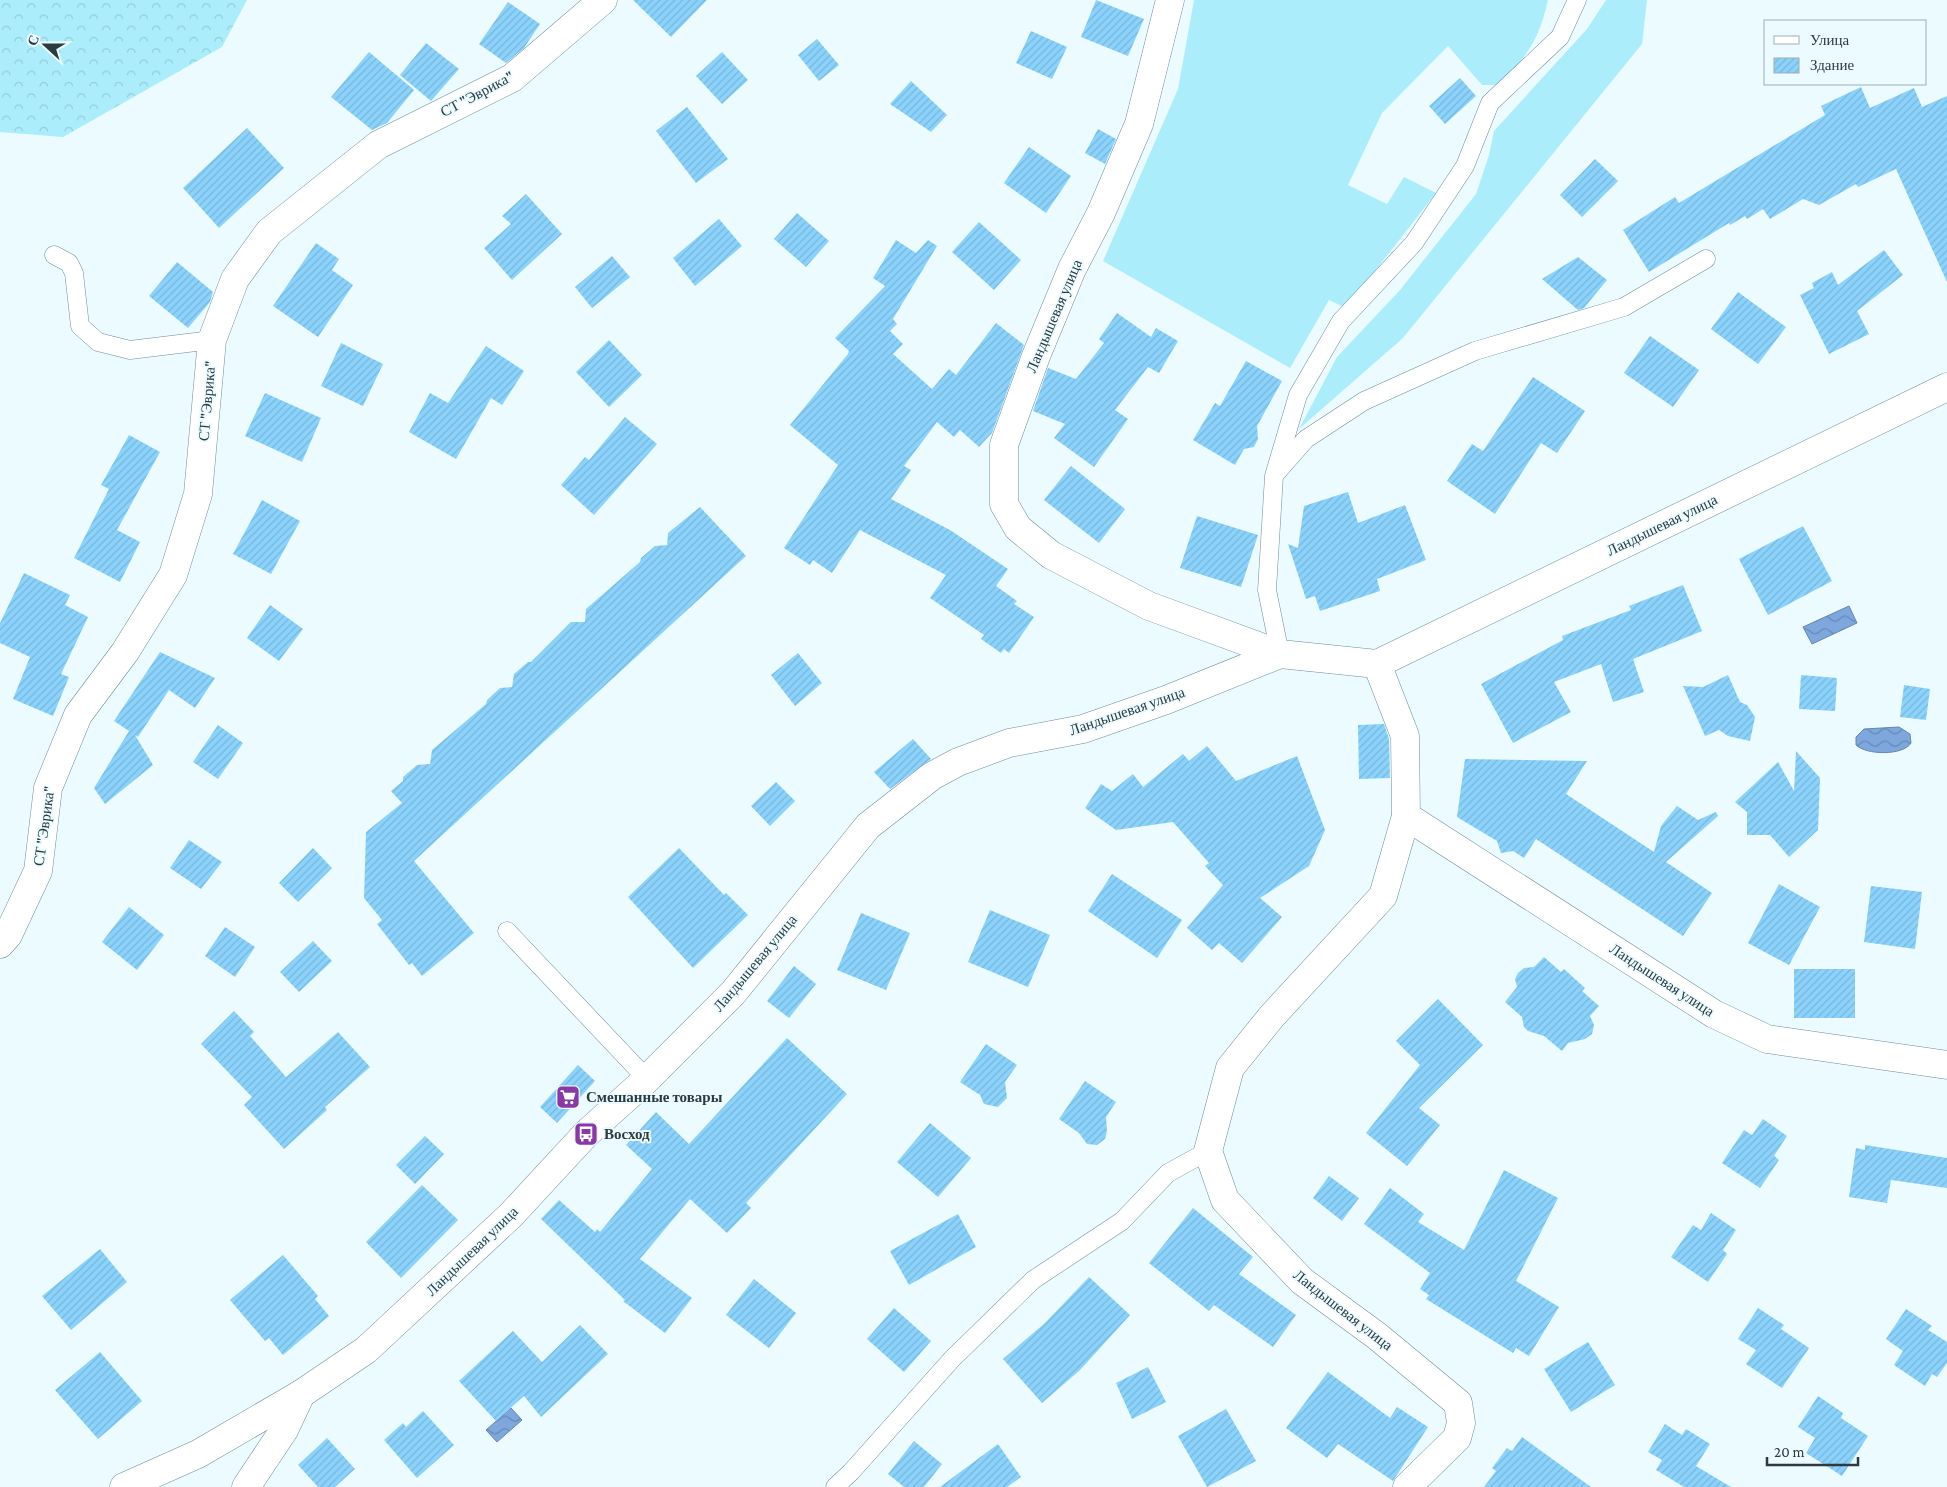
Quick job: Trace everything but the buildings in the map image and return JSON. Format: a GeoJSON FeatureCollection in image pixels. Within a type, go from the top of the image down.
{"type":"FeatureCollection","features":[{"type":"Feature","properties":{"kind":"street","name":"СТ \"Эврика\""},"geometry":{"type":"LineString","coordinates":[[0,944],[8,935],[38,871],[48,788],[78,715],[125,652],[173,575],[198,494],[212,340],[235,279],[269,232],[378,145],[512,78],[603,0]]}},
{"type":"Feature","properties":{"kind":"street","name":"Ландышевая улица"},"geometry":{"type":"LineString","coordinates":[[1170,0],[1138,124],[1101,213],[1072,269],[1036,356],[1004,445],[1004,504],[1018,528],[1050,555],[1149,606],[1236,636],[1280,654],[1377,664],[1947,387]]}},
{"type":"Feature","properties":{"kind":"street","name":"Ландышевая улица"},"geometry":{"type":"LineString","coordinates":[[124,1487],[198,1454],[301,1394],[366,1350],[511,1215],[586,1134],[647,1078],[733,993],[868,826],[932,776],[958,762],[1009,743],[1083,729],[1166,700],[1280,654]]}},
{"type":"Feature","properties":{"kind":"street"},"geometry":{"type":"LineString","coordinates":[[1208,1151],[1230,1068],[1272,1016],[1383,896],[1406,816],[1405,736],[1377,664]]}},
{"type":"Feature","properties":{"kind":"street","name":"Ландышевая улица"},"geometry":{"type":"LineString","coordinates":[[1406,816],[1714,1014],[1766,1039],[1947,1065]]}},
{"type":"Feature","properties":{"kind":"street","name":"Ландышевая улица"},"geometry":{"type":"LineString","coordinates":[[1208,1151],[1225,1200],[1302,1281],[1376,1336],[1458,1403],[1461,1423],[1457,1438],[1407,1487]]}},
{"type":"Feature","properties":{"kind":"street"},"geometry":{"type":"LineString","coordinates":[[246,1487],[284,1430],[301,1394]]}},
{"type":"Feature","properties":{"kind":"lane"},"geometry":{"type":"LineString","coordinates":[[1280,654],[1267,590],[1274,476],[1298,395],[1341,321],[1414,244],[1464,166],[1490,104],[1560,37],[1578,0]]}},
{"type":"Feature","properties":{"kind":"lane"},"geometry":{"type":"LineString","coordinates":[[54,255],[69,263],[74,273],[80,326],[98,342],[130,350],[212,340]]}},
{"type":"Feature","properties":{"kind":"lane"},"geometry":{"type":"LineString","coordinates":[[1274,476],[1306,439],[1364,401],[1475,351],[1624,307],[1706,259]]}},
{"type":"Feature","properties":{"kind":"lane"},"geometry":{"type":"LineString","coordinates":[[507,931],[647,1078]]}},
{"type":"Feature","properties":{"kind":"lane"},"geometry":{"type":"LineString","coordinates":[[835,1487],[852,1472],[952,1360],[1033,1280],[1122,1221],[1168,1173],[1208,1151]]}},
{"type":"Feature","properties":{"kind":"green space"},"geometry":{"type":"Polygon","coordinates":[[[0,0],[247,0],[222,47],[63,137],[0,132],[0,0]]]}},
{"type":"Feature","properties":{"kind":"green space"},"geometry":{"type":"Polygon","coordinates":[[[1194,0],[1548,0],[1536,37],[1517,66],[1498,85],[1482,85],[1448,46],[1382,113],[1348,185],[1387,204],[1404,177],[1436,193],[1346,308],[1329,300],[1290,368],[1103,261],[1178,89],[1194,0]]]}},
{"type":"Feature","properties":{"kind":"green space"},"geometry":{"type":"Polygon","coordinates":[[[1606,0],[1647,0],[1642,44],[1403,338],[1299,429],[1337,357],[1400,290],[1476,194],[1489,155],[1494,131],[1587,29],[1606,0]]]}},
{"type":"Feature","properties":{"kind":"water"},"geometry":{"type":"Polygon","coordinates":[[[1849,606],[1857,623],[1812,644],[1803,627],[1849,606]]]}},
{"type":"Feature","properties":{"kind":"water"},"geometry":{"type":"Polygon","coordinates":[[[1899,727],[1910,734],[1911,743],[1900,750],[1884,753],[1868,751],[1856,745],[1856,737],[1864,729],[1899,727]]]}},
{"type":"Feature","properties":{"kind":"water"},"geometry":{"type":"Polygon","coordinates":[[[511,1408],[522,1420],[497,1442],[486,1430],[511,1408]]]}},
{"type":"Feature","properties":{"kind":"place","name":"Смешанные товары"},"geometry":{"type":"Point","coordinates":[568,1097]}},
{"type":"Feature","properties":{"kind":"place","name":"Восход"},"geometry":{"type":"Point","coordinates":[586,1134]}}]}
